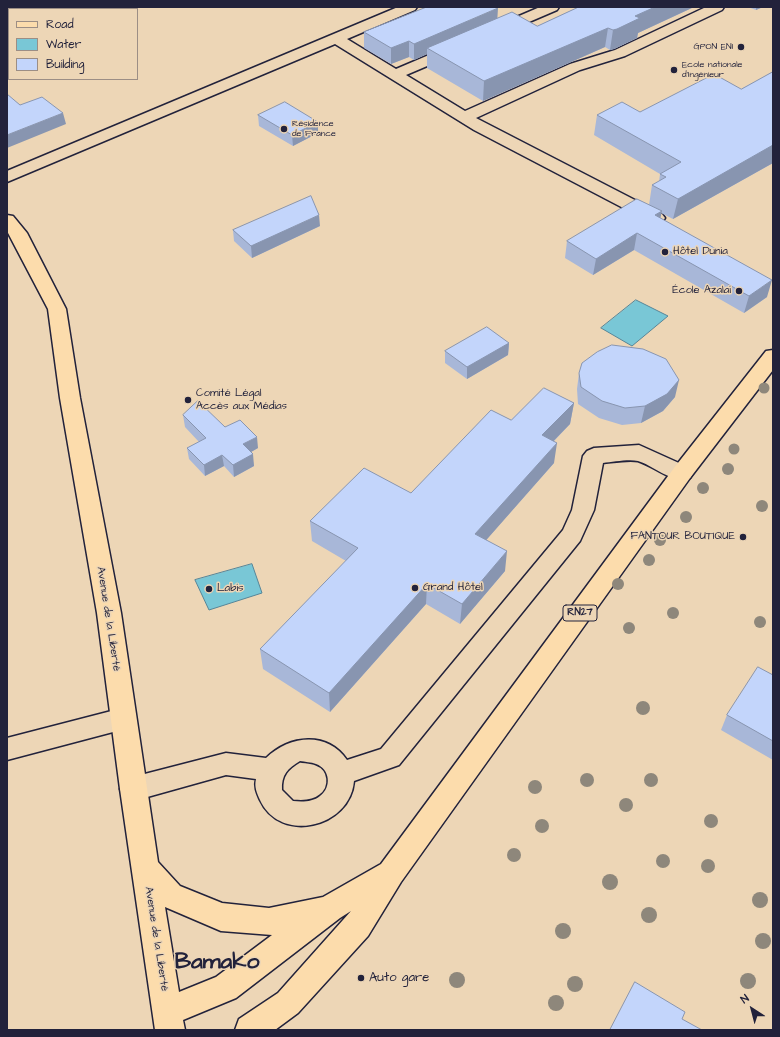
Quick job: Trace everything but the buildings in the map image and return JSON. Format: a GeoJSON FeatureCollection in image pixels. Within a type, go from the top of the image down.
{"type":"FeatureCollection","features":[{"type":"Feature","properties":{"kind":"main road","name":"Avenue de la Liberté"},"geometry":{"type":"LineString","coordinates":[[7,220],[18,233],[57,310],[70,398],[109,613],[133,789],[169,1021]]}},
{"type":"Feature","properties":{"kind":"main road","name":"RN27"},"geometry":{"type":"LineString","coordinates":[[391,873],[682,473],[773,356]]}},
{"type":"Feature","properties":{"kind":"main road"},"geometry":{"type":"LineString","coordinates":[[145,868],[170,895],[221,917],[269,922],[330,908]]}},
{"type":"Feature","properties":{"kind":"main road"},"geometry":{"type":"LineString","coordinates":[[169,1021],[226,988],[330,908],[391,873]]}},
{"type":"Feature","properties":{"kind":"main road"},"geometry":{"type":"LineString","coordinates":[[250,1030],[288,1003],[358,926],[391,873]]}},
{"type":"Feature","properties":{"kind":"main road"},"geometry":{"type":"LineString","coordinates":[[273,1030],[288,1003]]}},
{"type":"Feature","properties":{"kind":"street"},"geometry":{"type":"LineString","coordinates":[[7,177],[410,7]]}},
{"type":"Feature","properties":{"kind":"street"},"geometry":{"type":"LineString","coordinates":[[481,38],[552,7]]}},
{"type":"Feature","properties":{"kind":"street"},"geometry":{"type":"LineString","coordinates":[[465,117],[575,68],[620,53],[717,7]]}},
{"type":"Feature","properties":{"kind":"street"},"geometry":{"type":"LineString","coordinates":[[336,38],[465,117],[673,227]]}},
{"type":"Feature","properties":{"kind":"street"},"geometry":{"type":"LineString","coordinates":[[396,74],[467,44]]}},
{"type":"Feature","properties":{"kind":"street"},"geometry":{"type":"LineString","coordinates":[[341,774],[390,757],[572,535],[583,510],[594,456],[639,453],[682,473]]}},
{"type":"Feature","properties":{"kind":"street"},"geometry":{"type":"LineString","coordinates":[[7,748],[123,719]]}},
{"type":"Feature","properties":{"kind":"street"},"geometry":{"type":"LineString","coordinates":[[299,750],[321,752],[330,757],[341,774],[341,785],[337,796],[329,805],[319,812],[306,815],[293,814],[282,809],[274,800],[269,790],[271,770],[279,760],[299,750]]}},
{"type":"Feature","properties":{"kind":"street"},"geometry":{"type":"LineString","coordinates":[[133,789],[226,764],[271,770]]}},
{"type":"Feature","properties":{"kind":"water"},"geometry":{"type":"Polygon","coordinates":[[[636,300],[668,316],[632,346],[601,328],[636,300]]]}},
{"type":"Feature","properties":{"kind":"water"},"geometry":{"type":"Polygon","coordinates":[[[252,564],[262,593],[209,610],[195,580],[252,564]]]}},
{"type":"Feature","properties":{"kind":"place","name":"GPON ENI"},"geometry":{"type":"Point","coordinates":[741,47]}},
{"type":"Feature","properties":{"kind":"place","name":"Ecole nationale d'Ingénieur"},"geometry":{"type":"Point","coordinates":[674,70]}},
{"type":"Feature","properties":{"kind":"place","name":"Résidence de France"},"geometry":{"type":"Point","coordinates":[284,129]}},
{"type":"Feature","properties":{"kind":"place","name":"Hôtel Dunia"},"geometry":{"type":"Point","coordinates":[665,252]}},
{"type":"Feature","properties":{"kind":"place","name":"École Azalai"},"geometry":{"type":"Point","coordinates":[739,291]}},
{"type":"Feature","properties":{"kind":"place","name":"Comité Légal Accès aux Médias"},"geometry":{"type":"Point","coordinates":[188,400]}},
{"type":"Feature","properties":{"kind":"place","name":"FANTOUR BOUTIQUE"},"geometry":{"type":"Point","coordinates":[743,537]}},
{"type":"Feature","properties":{"kind":"place","name":"Grand Hôtel"},"geometry":{"type":"Point","coordinates":[415,588]}},
{"type":"Feature","properties":{"kind":"place","name":"Labis"},"geometry":{"type":"Point","coordinates":[209,589]}},
{"type":"Feature","properties":{"kind":"place","name":"Auto gare"},"geometry":{"type":"Point","coordinates":[361,978]}},
{"type":"Feature","properties":{"kind":"district","name":"Bamako"},"geometry":{"type":"Point","coordinates":[217,963]}}]}
